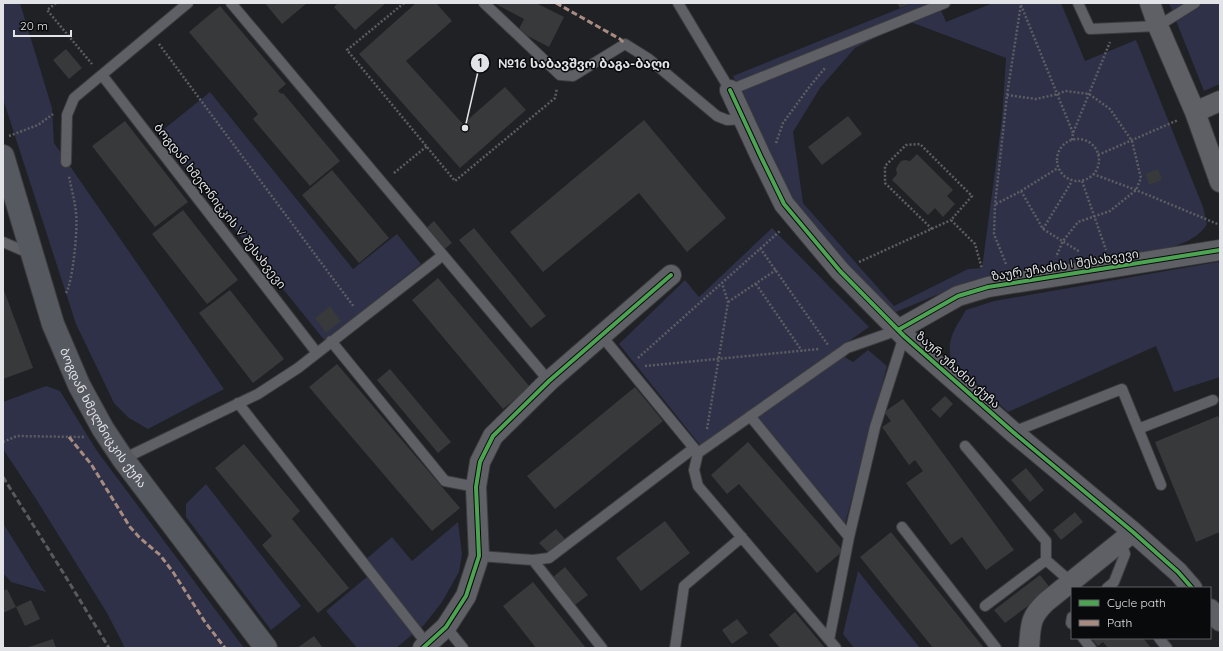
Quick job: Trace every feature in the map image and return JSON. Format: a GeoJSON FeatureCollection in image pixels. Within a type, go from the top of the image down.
{"type":"FeatureCollection","features":[{"type":"Feature","properties":{"kind":"main road","name":"ბოგდან ხმელნიცკის ქუჩა"},"geometry":{"type":"LineString","coordinates":[[3,156],[51,317],[79,385],[103,429],[123,459],[266,648]]}},
{"type":"Feature","properties":{"kind":"street"},"geometry":{"type":"LineString","coordinates":[[1150,3],[1158,26],[1195,112],[1220,182]]}},
{"type":"Feature","properties":{"kind":"street","name":"ზაურ უჩაძის ქუჩა"},"geometry":{"type":"LineString","coordinates":[[730,90],[784,204],[840,271],[901,333],[1013,432],[1127,537],[1178,572],[1191,587]]}},
{"type":"Feature","properties":{"kind":"street"},"geometry":{"type":"LineString","coordinates":[[1195,112],[1220,101]]}},
{"type":"Feature","properties":{"kind":"street","name":"ზაურ უჩაძის I შესახვევი"},"geometry":{"type":"LineString","coordinates":[[901,333],[958,296],[988,287],[1220,250]]}},
{"type":"Feature","properties":{"kind":"street"},"geometry":{"type":"LineString","coordinates":[[425,646],[446,627],[466,596],[480,556],[476,487],[480,462],[493,436],[549,381],[671,275]]}},
{"type":"Feature","properties":{"kind":"street"},"geometry":{"type":"LineString","coordinates":[[1029,648],[1031,624],[1036,612],[1127,537]]}},
{"type":"Feature","properties":{"kind":"street"},"geometry":{"type":"LineString","coordinates":[[1211,610],[1220,621]]}},
{"type":"Feature","properties":{"kind":"lane"},"geometry":{"type":"LineString","coordinates":[[66,162],[68,115],[74,98],[188,3]]}},
{"type":"Feature","properties":{"kind":"lane"},"geometry":{"type":"LineString","coordinates":[[231,3],[549,381]]}},
{"type":"Feature","properties":{"kind":"lane"},"geometry":{"type":"LineString","coordinates":[[484,3],[560,76],[572,76],[625,44],[649,59],[717,116],[727,120],[744,119]]}},
{"type":"Feature","properties":{"kind":"lane"},"geometry":{"type":"LineString","coordinates":[[678,3],[730,90],[945,3]]}},
{"type":"Feature","properties":{"kind":"lane"},"geometry":{"type":"LineString","coordinates":[[1078,3],[1090,29],[1158,26],[1195,3]]}},
{"type":"Feature","properties":{"kind":"lane","name":"ბოგდან ხმელნიცკის V შესახვევი"},"geometry":{"type":"LineString","coordinates":[[102,75],[317,353]]}},
{"type":"Feature","properties":{"kind":"lane"},"geometry":{"type":"LineString","coordinates":[[3,242],[32,255]]}},
{"type":"Feature","properties":{"kind":"lane"},"geometry":{"type":"LineString","coordinates":[[123,459],[258,394],[298,368],[443,255]]}},
{"type":"Feature","properties":{"kind":"lane"},"geometry":{"type":"LineString","coordinates":[[480,556],[533,560],[549,558],[698,450],[750,416],[847,348],[901,333]]}},
{"type":"Feature","properties":{"kind":"lane"},"geometry":{"type":"LineString","coordinates":[[829,640],[849,537],[875,427],[901,333]]}},
{"type":"Feature","properties":{"kind":"lane"},"geometry":{"type":"LineString","coordinates":[[601,335],[698,450]]}},
{"type":"Feature","properties":{"kind":"lane"},"geometry":{"type":"LineString","coordinates":[[331,341],[445,481],[476,487]]}},
{"type":"Feature","properties":{"kind":"lane"},"geometry":{"type":"LineString","coordinates":[[1013,432],[1122,389],[1161,485]]}},
{"type":"Feature","properties":{"kind":"lane"},"geometry":{"type":"LineString","coordinates":[[1138,429],[1213,400]]}},
{"type":"Feature","properties":{"kind":"lane"},"geometry":{"type":"LineString","coordinates":[[238,403],[425,646]]}},
{"type":"Feature","properties":{"kind":"lane"},"geometry":{"type":"LineString","coordinates":[[750,416],[849,537]]}},
{"type":"Feature","properties":{"kind":"lane"},"geometry":{"type":"LineString","coordinates":[[964,446],[1046,542],[1046,560],[1071,582]]}},
{"type":"Feature","properties":{"kind":"lane"},"geometry":{"type":"LineString","coordinates":[[698,450],[694,470],[698,486],[836,648]]}},
{"type":"Feature","properties":{"kind":"lane"},"geometry":{"type":"LineString","coordinates":[[902,527],[996,648]]}},
{"type":"Feature","properties":{"kind":"lane"},"geometry":{"type":"LineString","coordinates":[[675,648],[684,586],[742,537]]}},
{"type":"Feature","properties":{"kind":"lane"},"geometry":{"type":"LineString","coordinates":[[1113,586],[1125,554],[1127,537]]}},
{"type":"Feature","properties":{"kind":"lane"},"geometry":{"type":"LineString","coordinates":[[533,560],[602,648]]}},
{"type":"Feature","properties":{"kind":"lane"},"geometry":{"type":"LineString","coordinates":[[985,606],[1046,560]]}},
{"type":"Feature","properties":{"kind":"lane"},"geometry":{"type":"LineString","coordinates":[[446,627],[463,648]]}},
{"type":"Feature","properties":{"kind":"lane"},"geometry":{"type":"LineString","coordinates":[[1084,639],[1091,648]]}},
{"type":"Feature","properties":{"kind":"lane"},"geometry":{"type":"LineString","coordinates":[[1160,639],[1167,648]]}},
{"type":"Feature","properties":{"kind":"path"},"geometry":{"type":"LineString","coordinates":[[56,3],[47,10],[102,75]]}},
{"type":"Feature","properties":{"kind":"path"},"geometry":{"type":"LineString","coordinates":[[404,3],[347,50],[456,181],[555,98],[560,76]]}},
{"type":"Feature","properties":{"kind":"path"},"geometry":{"type":"LineString","coordinates":[[1021,4],[1073,133]]}},
{"type":"Feature","properties":{"kind":"path"},"geometry":{"type":"LineString","coordinates":[[1014,283],[994,234],[995,204],[1007,95],[1021,4]]}},
{"type":"Feature","properties":{"kind":"path"},"geometry":{"type":"LineString","coordinates":[[1072,140],[1073,133],[1115,28]]}},
{"type":"Feature","properties":{"kind":"path"},"geometry":{"type":"LineString","coordinates":[[152,34],[362,318]]}},
{"type":"Feature","properties":{"kind":"path"},"geometry":{"type":"LineString","coordinates":[[766,168],[783,123],[810,86],[846,43]]}},
{"type":"Feature","properties":{"kind":"path"},"geometry":{"type":"LineString","coordinates":[[1007,95],[1036,99],[1065,91],[1089,94],[1110,109],[1132,141],[1141,178],[1136,190],[1110,211],[1078,222],[1063,241],[1057,253],[1052,277]]}},
{"type":"Feature","properties":{"kind":"path"},"geometry":{"type":"LineString","coordinates":[[3,139],[38,125],[74,98]]}},
{"type":"Feature","properties":{"kind":"path"},"geometry":{"type":"LineString","coordinates":[[1098,156],[1195,112]]}},
{"type":"Feature","properties":{"kind":"path"},"geometry":{"type":"LineString","coordinates":[[1078,139],[1085,141],[1095,149],[1098,156],[1098,162],[1093,174],[1082,181],[1072,181],[1066,178],[1058,168],[1056,161],[1060,148],[1065,143],[1078,139]]}},
{"type":"Feature","properties":{"kind":"path"},"geometry":{"type":"LineString","coordinates":[[840,271],[932,229],[951,220],[972,196],[920,144],[906,145],[885,166],[885,183],[932,229]]}},
{"type":"Feature","properties":{"kind":"path"},"geometry":{"type":"LineString","coordinates":[[383,183],[427,146]]}},
{"type":"Feature","properties":{"kind":"path"},"geometry":{"type":"LineString","coordinates":[[51,317],[69,288],[74,262],[77,214],[66,162]]}},
{"type":"Feature","properties":{"kind":"path"},"geometry":{"type":"LineString","coordinates":[[995,204],[1021,191],[1058,168]]}},
{"type":"Feature","properties":{"kind":"path"},"geometry":{"type":"LineString","coordinates":[[1093,174],[1220,225]]}},
{"type":"Feature","properties":{"kind":"path"},"geometry":{"type":"LineString","coordinates":[[1043,229],[1072,181]]}},
{"type":"Feature","properties":{"kind":"path"},"geometry":{"type":"LineString","coordinates":[[1082,181],[1095,215],[1109,268]]}},
{"type":"Feature","properties":{"kind":"path"},"geometry":{"type":"LineString","coordinates":[[1021,191],[1043,229],[1109,268]]}},
{"type":"Feature","properties":{"kind":"path"},"geometry":{"type":"LineString","coordinates":[[951,220],[975,244],[988,287]]}},
{"type":"Feature","properties":{"kind":"path"},"geometry":{"type":"LineString","coordinates":[[628,367],[780,231]]}},
{"type":"Feature","properties":{"kind":"path"},"geometry":{"type":"LineString","coordinates":[[760,248],[830,348]]}},
{"type":"Feature","properties":{"kind":"path"},"geometry":{"type":"LineString","coordinates":[[728,302],[776,270]]}},
{"type":"Feature","properties":{"kind":"path"},"geometry":{"type":"LineString","coordinates":[[698,450],[719,359],[728,302],[722,283]]}},
{"type":"Feature","properties":{"kind":"path"},"geometry":{"type":"LineString","coordinates":[[756,284],[803,351]]}},
{"type":"Feature","properties":{"kind":"path"},"geometry":{"type":"LineString","coordinates":[[628,367],[830,348],[840,348],[843,351]]}},
{"type":"Feature","properties":{"kind":"path"},"geometry":{"type":"LineString","coordinates":[[3,442],[17,436],[82,437],[103,429]]}},
{"type":"Feature","properties":{"kind":"shaded area"},"geometry":{"type":"Polygon","coordinates":[[[3,3],[20,3],[52,108],[54,143],[224,389],[148,429],[129,418],[114,403],[76,324],[3,99],[3,3]]]}},
{"type":"Feature","properties":{"kind":"shaded area"},"geometry":{"type":"Polygon","coordinates":[[[913,3],[938,3],[946,22],[993,3],[1061,3],[1085,61],[1136,40],[1203,207],[1207,224],[1199,234],[1183,243],[1165,250],[973,280],[891,314],[820,239],[789,198],[733,76],[913,3]],[[908,21],[855,48],[820,88],[793,132],[803,203],[894,306],[968,269],[982,268],[1002,119],[1006,58],[908,21]]]}},
{"type":"Feature","properties":{"kind":"shaded area"},"geometry":{"type":"Polygon","coordinates":[[[1169,3],[1220,3],[1220,84],[1204,91],[1169,3]]]}},
{"type":"Feature","properties":{"kind":"shaded area"},"geometry":{"type":"Polygon","coordinates":[[[210,92],[353,269],[397,234],[421,264],[325,341],[158,134],[210,92]]]}},
{"type":"Feature","properties":{"kind":"shaded area"},"geometry":{"type":"Polygon","coordinates":[[[772,228],[869,327],[700,445],[619,344],[685,280],[699,297],[772,228]]]}},
{"type":"Feature","properties":{"kind":"shaded area"},"geometry":{"type":"Polygon","coordinates":[[[1217,262],[1220,263],[1220,377],[1174,392],[1156,346],[1008,412],[951,359],[951,339],[966,310],[994,301],[1217,262]]]}},
{"type":"Feature","properties":{"kind":"shaded area"},"geometry":{"type":"Polygon","coordinates":[[[868,350],[887,366],[845,524],[757,417],[843,356],[853,362],[868,350]]]}},
{"type":"Feature","properties":{"kind":"shaded area"},"geometry":{"type":"Polygon","coordinates":[[[46,386],[60,391],[97,451],[244,648],[125,648],[107,613],[3,449],[3,402],[46,386]]]}},
{"type":"Feature","properties":{"kind":"shaded area"},"geometry":{"type":"Polygon","coordinates":[[[206,484],[301,606],[271,630],[186,517],[186,504],[206,484]]]}},
{"type":"Feature","properties":{"kind":"shaded area"},"geometry":{"type":"Polygon","coordinates":[[[458,522],[462,554],[459,572],[442,602],[424,625],[396,648],[357,648],[326,611],[374,571],[365,560],[392,537],[412,561],[458,522]]]}},
{"type":"Feature","properties":{"kind":"shaded area"},"geometry":{"type":"Polygon","coordinates":[[[3,523],[46,592],[11,582],[3,573],[3,523]]]}},
{"type":"Feature","properties":{"kind":"shaded area"},"geometry":{"type":"Polygon","coordinates":[[[858,571],[920,648],[854,648],[843,634],[858,571]]]}},
{"type":"Feature","properties":{"kind":"building"},"geometry":{"type":"Polygon","coordinates":[[[265,3],[307,3],[282,24],[265,3]]]}},
{"type":"Feature","properties":{"kind":"building"},"geometry":{"type":"Polygon","coordinates":[[[338,3],[386,3],[355,30],[334,7],[338,3]]]}},
{"type":"Feature","properties":{"kind":"building"},"geometry":{"type":"Polygon","coordinates":[[[416,3],[436,3],[452,21],[406,61],[463,124],[505,87],[526,110],[460,168],[359,54],[416,3]]]}},
{"type":"Feature","properties":{"kind":"building"},"geometry":{"type":"Polygon","coordinates":[[[494,3],[536,3],[564,17],[549,47],[518,31],[524,19],[494,3]]]}},
{"type":"Feature","properties":{"kind":"building"},"geometry":{"type":"Polygon","coordinates":[[[897,3],[913,3],[900,8],[897,3]]]}},
{"type":"Feature","properties":{"kind":"building"},"geometry":{"type":"Polygon","coordinates":[[[220,6],[286,84],[278,91],[282,94],[283,93],[340,161],[310,186],[253,119],[258,114],[189,32],[220,6]]]}},
{"type":"Feature","properties":{"kind":"building"},"geometry":{"type":"Polygon","coordinates":[[[66,49],[82,68],[69,79],[53,60],[66,49]]]}},
{"type":"Feature","properties":{"kind":"building"},"geometry":{"type":"Polygon","coordinates":[[[848,116],[862,134],[822,165],[808,147],[848,116]]]}},
{"type":"Feature","properties":{"kind":"building"},"geometry":{"type":"Polygon","coordinates":[[[644,120],[726,218],[687,252],[639,193],[543,272],[510,232],[644,120]]]}},
{"type":"Feature","properties":{"kind":"building"},"geometry":{"type":"Polygon","coordinates":[[[125,121],[188,202],[155,227],[92,146],[125,121]]]}},
{"type":"Feature","properties":{"kind":"building"},"geometry":{"type":"Polygon","coordinates":[[[917,154],[953,190],[947,196],[955,204],[943,217],[935,208],[928,215],[892,180],[897,174],[896,169],[901,161],[910,161],[917,154]]]}},
{"type":"Feature","properties":{"kind":"building"},"geometry":{"type":"Polygon","coordinates":[[[1158,169],[1162,180],[1149,185],[1145,174],[1158,169]]]}},
{"type":"Feature","properties":{"kind":"building"},"geometry":{"type":"Polygon","coordinates":[[[332,170],[389,238],[359,263],[302,195],[332,170]]]}},
{"type":"Feature","properties":{"kind":"building"},"geometry":{"type":"Polygon","coordinates":[[[183,210],[238,280],[207,304],[152,234],[183,210]]]}},
{"type":"Feature","properties":{"kind":"building"},"geometry":{"type":"Polygon","coordinates":[[[434,221],[452,243],[442,251],[425,229],[434,221]]]}},
{"type":"Feature","properties":{"kind":"building"},"geometry":{"type":"Polygon","coordinates":[[[474,228],[546,316],[531,328],[459,240],[474,228]]]}},
{"type":"Feature","properties":{"kind":"building"},"geometry":{"type":"Polygon","coordinates":[[[438,278],[530,387],[503,409],[412,300],[438,278]]]}},
{"type":"Feature","properties":{"kind":"building"},"geometry":{"type":"Polygon","coordinates":[[[3,288],[33,368],[3,379],[3,288]]]}},
{"type":"Feature","properties":{"kind":"building"},"geometry":{"type":"Polygon","coordinates":[[[230,290],[284,359],[253,383],[199,313],[230,290]]]}},
{"type":"Feature","properties":{"kind":"building"},"geometry":{"type":"Polygon","coordinates":[[[330,306],[341,321],[326,333],[315,318],[330,306]]]}},
{"type":"Feature","properties":{"kind":"building"},"geometry":{"type":"Polygon","coordinates":[[[337,364],[460,508],[432,531],[309,387],[337,364]]]}},
{"type":"Feature","properties":{"kind":"building"},"geometry":{"type":"Polygon","coordinates":[[[390,369],[451,442],[438,453],[377,380],[390,369]]]}},
{"type":"Feature","properties":{"kind":"building"},"geometry":{"type":"Polygon","coordinates":[[[635,387],[663,421],[555,509],[527,476],[635,387]]]}},
{"type":"Feature","properties":{"kind":"building"},"geometry":{"type":"Polygon","coordinates":[[[945,396],[953,404],[940,418],[931,409],[945,396]]]}},
{"type":"Feature","properties":{"kind":"building"},"geometry":{"type":"Polygon","coordinates":[[[903,399],[1014,550],[986,570],[962,537],[951,545],[906,483],[923,471],[915,460],[909,465],[882,427],[891,421],[884,412],[903,399]]]}},
{"type":"Feature","properties":{"kind":"building"},"geometry":{"type":"Polygon","coordinates":[[[1218,416],[1220,421],[1220,532],[1196,542],[1155,442],[1218,416]]]}},
{"type":"Feature","properties":{"kind":"building"},"geometry":{"type":"Polygon","coordinates":[[[748,442],[843,551],[817,573],[739,484],[727,494],[711,475],[748,442]]]}},
{"type":"Feature","properties":{"kind":"building"},"geometry":{"type":"Polygon","coordinates":[[[244,444],[300,511],[292,519],[349,588],[318,613],[262,545],[272,536],[215,468],[244,444]]]}},
{"type":"Feature","properties":{"kind":"building"},"geometry":{"type":"Polygon","coordinates":[[[1026,468],[1044,490],[1030,502],[1011,480],[1026,468]]]}},
{"type":"Feature","properties":{"kind":"building"},"geometry":{"type":"Polygon","coordinates":[[[1075,512],[1083,522],[1061,540],[1053,530],[1075,512]]]}},
{"type":"Feature","properties":{"kind":"building"},"geometry":{"type":"Polygon","coordinates":[[[665,521],[690,553],[641,591],[616,558],[665,521]]]}},
{"type":"Feature","properties":{"kind":"building"},"geometry":{"type":"Polygon","coordinates":[[[556,529],[565,539],[549,553],[539,543],[556,529]]]}},
{"type":"Feature","properties":{"kind":"building"},"geometry":{"type":"Polygon","coordinates":[[[891,532],[984,648],[933,648],[860,557],[891,532]]]}},
{"type":"Feature","properties":{"kind":"building"},"geometry":{"type":"Polygon","coordinates":[[[565,567],[588,595],[575,605],[553,577],[565,567]]]}},
{"type":"Feature","properties":{"kind":"building"},"geometry":{"type":"Polygon","coordinates":[[[1040,575],[1051,589],[1005,623],[994,610],[1040,575]]]}},
{"type":"Feature","properties":{"kind":"building"},"geometry":{"type":"Polygon","coordinates":[[[533,582],[586,648],[536,648],[503,606],[533,582]]]}},
{"type":"Feature","properties":{"kind":"building"},"geometry":{"type":"Polygon","coordinates":[[[7,589],[16,607],[3,613],[3,591],[7,589]]]}},
{"type":"Feature","properties":{"kind":"building"},"geometry":{"type":"Polygon","coordinates":[[[31,600],[40,619],[25,626],[16,607],[31,600]]]}},
{"type":"Feature","properties":{"kind":"building"},"geometry":{"type":"Polygon","coordinates":[[[795,612],[825,648],[780,648],[769,635],[795,612]]]}},
{"type":"Feature","properties":{"kind":"building"},"geometry":{"type":"Polygon","coordinates":[[[737,619],[748,633],[732,644],[722,630],[737,619]]]}},
{"type":"Feature","properties":{"kind":"building"},"geometry":{"type":"Polygon","coordinates":[[[314,636],[323,648],[297,648],[314,636]]]}},
{"type":"Feature","properties":{"kind":"building"},"geometry":{"type":"Polygon","coordinates":[[[53,639],[56,648],[26,648],[53,639]]]}},
{"type":"Feature","properties":{"kind":"building"},"geometry":{"type":"Polygon","coordinates":[[[1092,639],[1144,639],[1151,648],[1108,648],[1103,642],[1098,646],[1092,639]]]}},
{"type":"Feature","properties":{"kind":"railway"},"geometry":{"type":"LineString","coordinates":[[3,477],[109,648]]}},
{"type":"Feature","properties":{"kind":"marked path"},"geometry":{"type":"LineString","coordinates":[[556,3],[620,39],[625,44]]}},
{"type":"Feature","properties":{"kind":"marked path"},"geometry":{"type":"LineString","coordinates":[[69,437],[91,464],[130,527],[140,538],[160,555],[173,572],[205,622],[225,648]]}},
{"type":"Feature","properties":{"kind":"cycle path"},"geometry":{"type":"LineString","coordinates":[[730,90],[784,204],[840,271],[904,336],[1013,432],[1133,532],[1178,572],[1191,587]]}},
{"type":"Feature","properties":{"kind":"cycle path"},"geometry":{"type":"LineString","coordinates":[[898,330],[958,296],[988,287],[1220,250]]}},
{"type":"Feature","properties":{"kind":"cycle path"},"geometry":{"type":"LineString","coordinates":[[423,648],[446,627],[466,596],[479,556],[476,487],[480,462],[493,436],[549,381],[671,275]]}},
{"type":"Feature","properties":{"kind":"place","name":"№16 საბავშვო ბაგა-ბაღი"},"geometry":{"type":"Point","coordinates":[465,128]}}]}
